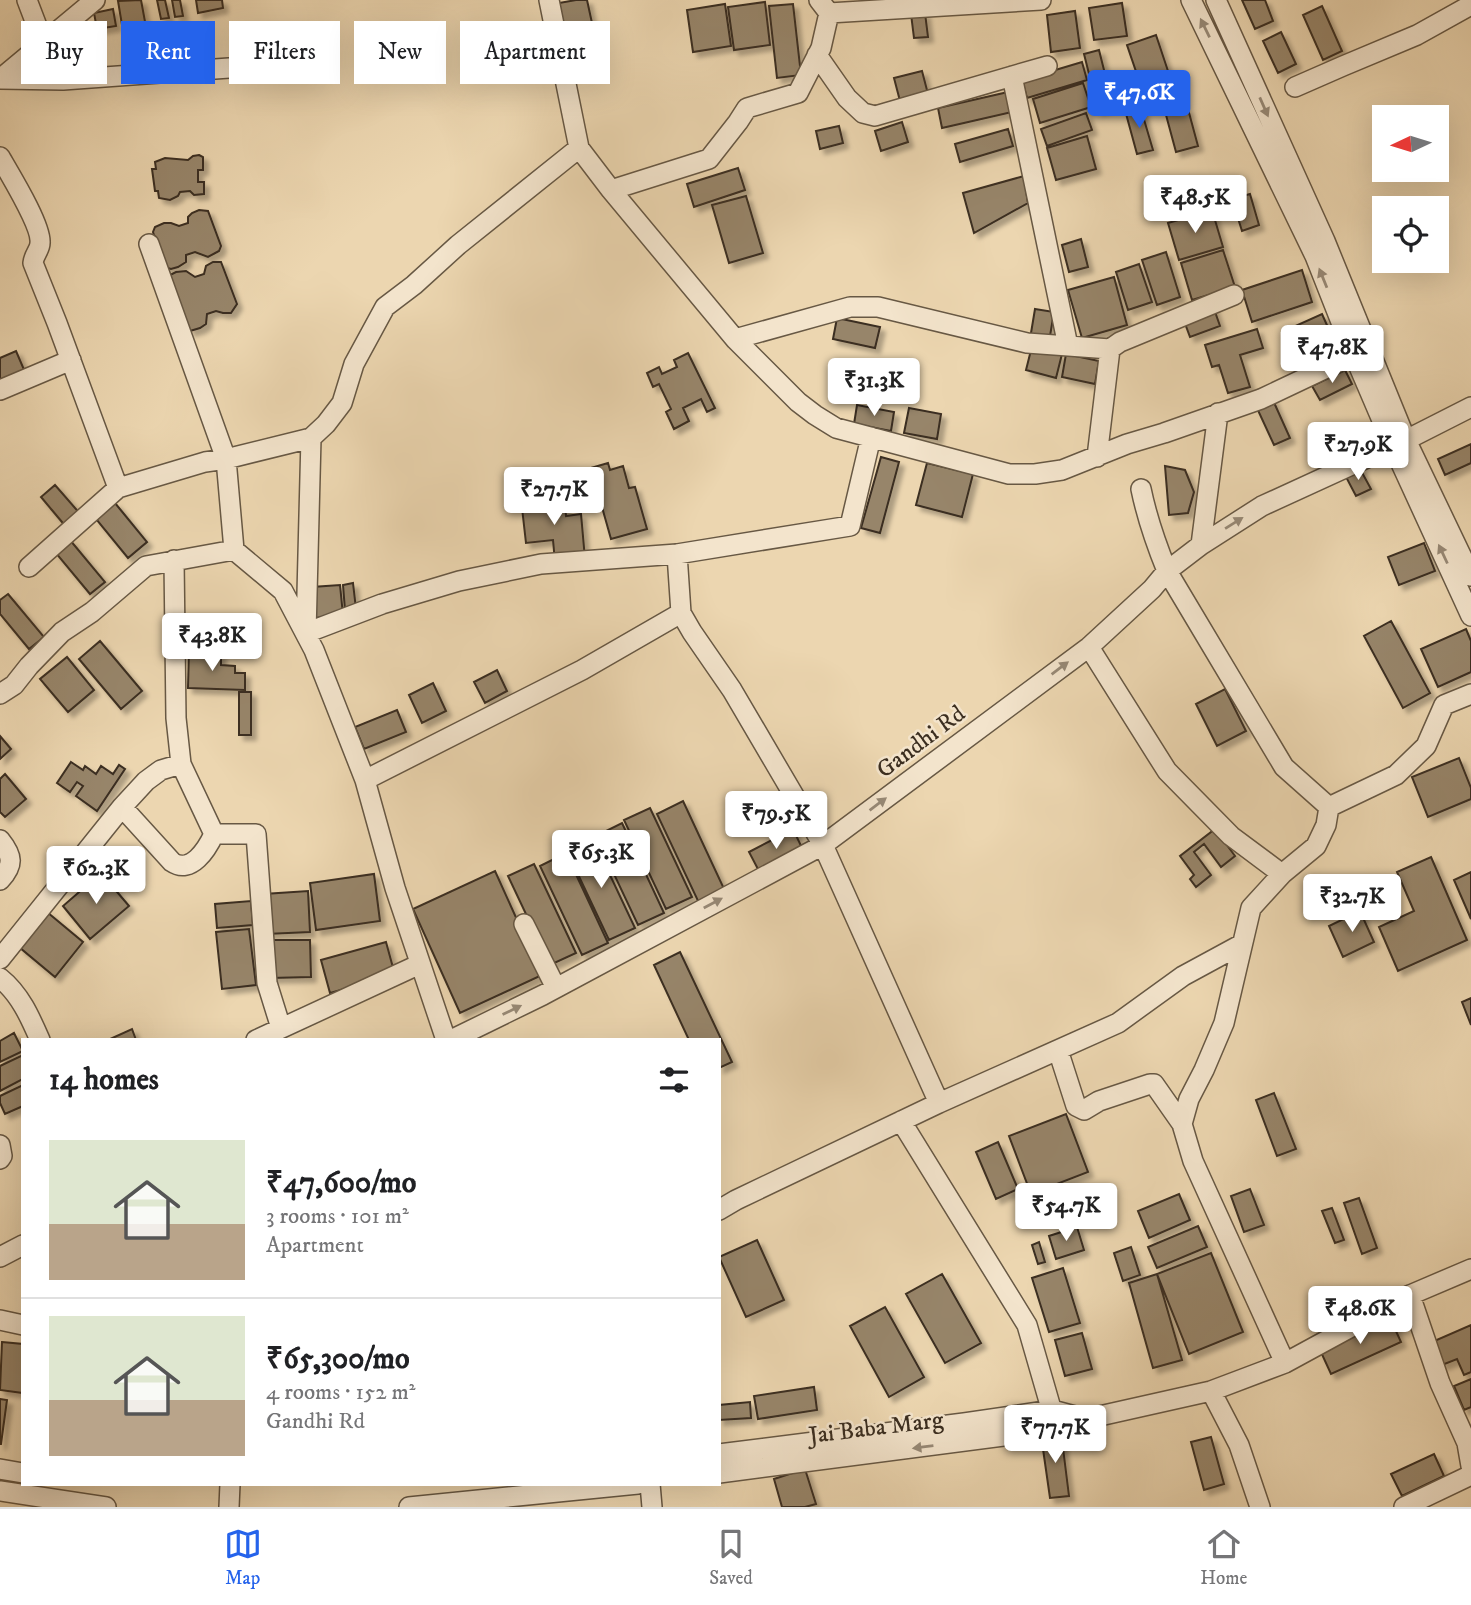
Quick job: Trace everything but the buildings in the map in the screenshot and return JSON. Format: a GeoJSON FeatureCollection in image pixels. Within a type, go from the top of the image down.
{"type":"FeatureCollection","features":[{"type":"Feature","properties":{"kind":"street"},"geometry":{"type":"LineString","coordinates":[[27,0],[35,21]]}},
{"type":"Feature","properties":{"kind":"street"},"geometry":{"type":"LineString","coordinates":[[69,21],[95,0]]}},
{"type":"Feature","properties":{"kind":"street"},"geometry":{"type":"LineString","coordinates":[[549,0],[579,148],[735,339],[798,402],[836,428],[1010,474],[1035,474],[1062,470],[1127,444],[1261,399],[1354,355]]}},
{"type":"Feature","properties":{"kind":"street"},"geometry":{"type":"LineString","coordinates":[[611,190],[709,159],[747,108],[798,93],[821,48],[824,7],[1041,0]]}},
{"type":"Feature","properties":{"kind":"street"},"geometry":{"type":"LineString","coordinates":[[1191,0],[1315,256],[1354,355],[1471,576]]}},
{"type":"Feature","properties":{"kind":"street"},"geometry":{"type":"LineString","coordinates":[[1216,0],[1325,241],[1400,443],[1471,617]]}},
{"type":"Feature","properties":{"kind":"street"},"geometry":{"type":"LineString","coordinates":[[1295,88],[1418,36],[1471,5]]}},
{"type":"Feature","properties":{"kind":"street"},"geometry":{"type":"LineString","coordinates":[[817,55],[846,98],[863,113],[875,116],[1047,66]]}},
{"type":"Feature","properties":{"kind":"street"},"geometry":{"type":"LineString","coordinates":[[0,79],[21,61]]}},
{"type":"Feature","properties":{"kind":"street"},"geometry":{"type":"LineString","coordinates":[[0,79],[63,79],[229,68]]}},
{"type":"Feature","properties":{"kind":"street"},"geometry":{"type":"LineString","coordinates":[[1012,76],[1068,346]]}},
{"type":"Feature","properties":{"kind":"street"},"geometry":{"type":"LineString","coordinates":[[29,567],[118,488],[205,462],[311,438],[342,403],[354,363],[385,307],[579,148]]}},
{"type":"Feature","properties":{"kind":"street"},"geometry":{"type":"LineString","coordinates":[[0,157],[37,229],[41,245],[34,254],[33,263],[118,488]]}},
{"type":"Feature","properties":{"kind":"street"},"geometry":{"type":"LineString","coordinates":[[149,244],[226,459],[234,550],[284,592],[314,650],[365,780],[395,888],[447,1038]]}},
{"type":"Feature","properties":{"kind":"street"},"geometry":{"type":"LineString","coordinates":[[735,339],[850,307],[878,307],[1027,343],[1110,349],[1120,342],[1234,295]]}},
{"type":"Feature","properties":{"kind":"street"},"geometry":{"type":"LineString","coordinates":[[1097,457],[1110,349]]}},
{"type":"Feature","properties":{"kind":"street"},"geometry":{"type":"LineString","coordinates":[[0,390],[71,360]]}},
{"type":"Feature","properties":{"kind":"street","name":"Gandhi Rd"},"geometry":{"type":"LineString","coordinates":[[452,1038],[556,988],[823,845],[1089,648],[1152,589],[1167,571],[1200,545],[1262,506],[1400,443],[1471,407]]}},
{"type":"Feature","properties":{"kind":"street"},"geometry":{"type":"LineString","coordinates":[[1200,545],[1218,413]]}},
{"type":"Feature","properties":{"kind":"street"},"geometry":{"type":"LineString","coordinates":[[306,633],[382,604],[459,581],[541,564],[677,554],[850,526],[871,437]]}},
{"type":"Feature","properties":{"kind":"street"},"geometry":{"type":"LineString","coordinates":[[306,633],[311,438]]}},
{"type":"Feature","properties":{"kind":"street"},"geometry":{"type":"LineString","coordinates":[[1141,489],[1146,515],[1167,571],[1284,767],[1329,807]]}},
{"type":"Feature","properties":{"kind":"street"},"geometry":{"type":"LineString","coordinates":[[0,694],[13,685],[62,632],[92,612],[146,566],[234,550]]}},
{"type":"Feature","properties":{"kind":"street"},"geometry":{"type":"LineString","coordinates":[[677,554],[681,613],[732,690],[823,845],[939,1103]]}},
{"type":"Feature","properties":{"kind":"street"},"geometry":{"type":"LineString","coordinates":[[174,560],[176,718],[181,764],[214,834]]}},
{"type":"Feature","properties":{"kind":"street"},"geometry":{"type":"LineString","coordinates":[[365,780],[582,670],[681,613]]}},
{"type":"Feature","properties":{"kind":"street"},"geometry":{"type":"LineString","coordinates":[[1089,648],[1167,771],[1231,835],[1282,874]]}},
{"type":"Feature","properties":{"kind":"street"},"geometry":{"type":"LineString","coordinates":[[1329,807],[1396,775],[1426,746],[1444,705],[1471,694]]}},
{"type":"Feature","properties":{"kind":"street"},"geometry":{"type":"LineString","coordinates":[[0,959],[146,781],[161,770],[181,764]]}},
{"type":"Feature","properties":{"kind":"street"},"geometry":{"type":"LineString","coordinates":[[122,807],[178,866],[195,861],[205,852],[214,834]]}},
{"type":"Feature","properties":{"kind":"street"},"geometry":{"type":"LineString","coordinates":[[1182,1124],[1189,1099],[1224,1023],[1251,908],[1282,874],[1316,846],[1329,807]]}},
{"type":"Feature","properties":{"kind":"street"},"geometry":{"type":"LineString","coordinates":[[214,834],[256,834],[267,983],[281,1028]]}},
{"type":"Feature","properties":{"kind":"street"},"geometry":{"type":"LineString","coordinates":[[0,840],[11,859],[8,872],[0,880]]}},
{"type":"Feature","properties":{"kind":"street"},"geometry":{"type":"LineString","coordinates":[[524,924],[556,988]]}},
{"type":"Feature","properties":{"kind":"street"},"geometry":{"type":"LineString","coordinates":[[721,1209],[939,1103],[1118,1023],[1183,976],[1242,944]]}},
{"type":"Feature","properties":{"kind":"street"},"geometry":{"type":"LineString","coordinates":[[260,1038],[420,964]]}},
{"type":"Feature","properties":{"kind":"street"},"geometry":{"type":"LineString","coordinates":[[0,978],[26,1009],[39,1038]]}},
{"type":"Feature","properties":{"kind":"street"},"geometry":{"type":"LineString","coordinates":[[1058,1050],[1076,1106],[1080,1109],[1088,1109],[1099,1101],[1154,1084],[1182,1124],[1193,1161],[1285,1363]]}},
{"type":"Feature","properties":{"kind":"street"},"geometry":{"type":"LineString","coordinates":[[901,1121],[1027,1325],[1054,1420]]}},
{"type":"Feature","properties":{"kind":"street"},"geometry":{"type":"LineString","coordinates":[[0,1145],[0,1159]]}},
{"type":"Feature","properties":{"kind":"street"},"geometry":{"type":"LineString","coordinates":[[0,1256],[21,1246]]}},
{"type":"Feature","properties":{"kind":"street","name":"Jai Baba Marg"},"geometry":{"type":"LineString","coordinates":[[721,1473],[965,1432],[1054,1420],[1086,1419],[1211,1391],[1285,1363],[1410,1295],[1471,1269]]}},
{"type":"Feature","properties":{"kind":"street"},"geometry":{"type":"LineString","coordinates":[[1410,1295],[1440,1383],[1467,1443],[1471,1466]]}},
{"type":"Feature","properties":{"kind":"street"},"geometry":{"type":"LineString","coordinates":[[0,1320],[21,1325]]}},
{"type":"Feature","properties":{"kind":"street"},"geometry":{"type":"LineString","coordinates":[[1211,1391],[1238,1445],[1260,1507]]}},
{"type":"Feature","properties":{"kind":"street","name":"Jai Baba Marg"},"geometry":{"type":"LineString","coordinates":[[721,1454],[965,1432]]}},
{"type":"Feature","properties":{"kind":"street"},"geometry":{"type":"LineString","coordinates":[[0,1469],[21,1473]]}},
{"type":"Feature","properties":{"kind":"street"},"geometry":{"type":"LineString","coordinates":[[1404,1507],[1471,1475]]}},
{"type":"Feature","properties":{"kind":"street"},"geometry":{"type":"LineString","coordinates":[[229,1507],[230,1486]]}},
{"type":"Feature","properties":{"kind":"street"},"geometry":{"type":"LineString","coordinates":[[410,1507],[618,1486]]}},
{"type":"Feature","properties":{"kind":"street"},"geometry":{"type":"LineString","coordinates":[[650,1486],[652,1507]]}},
{"type":"Feature","properties":{"kind":"street"},"geometry":{"type":"LineString","coordinates":[[0,1491],[106,1507]]}}]}
